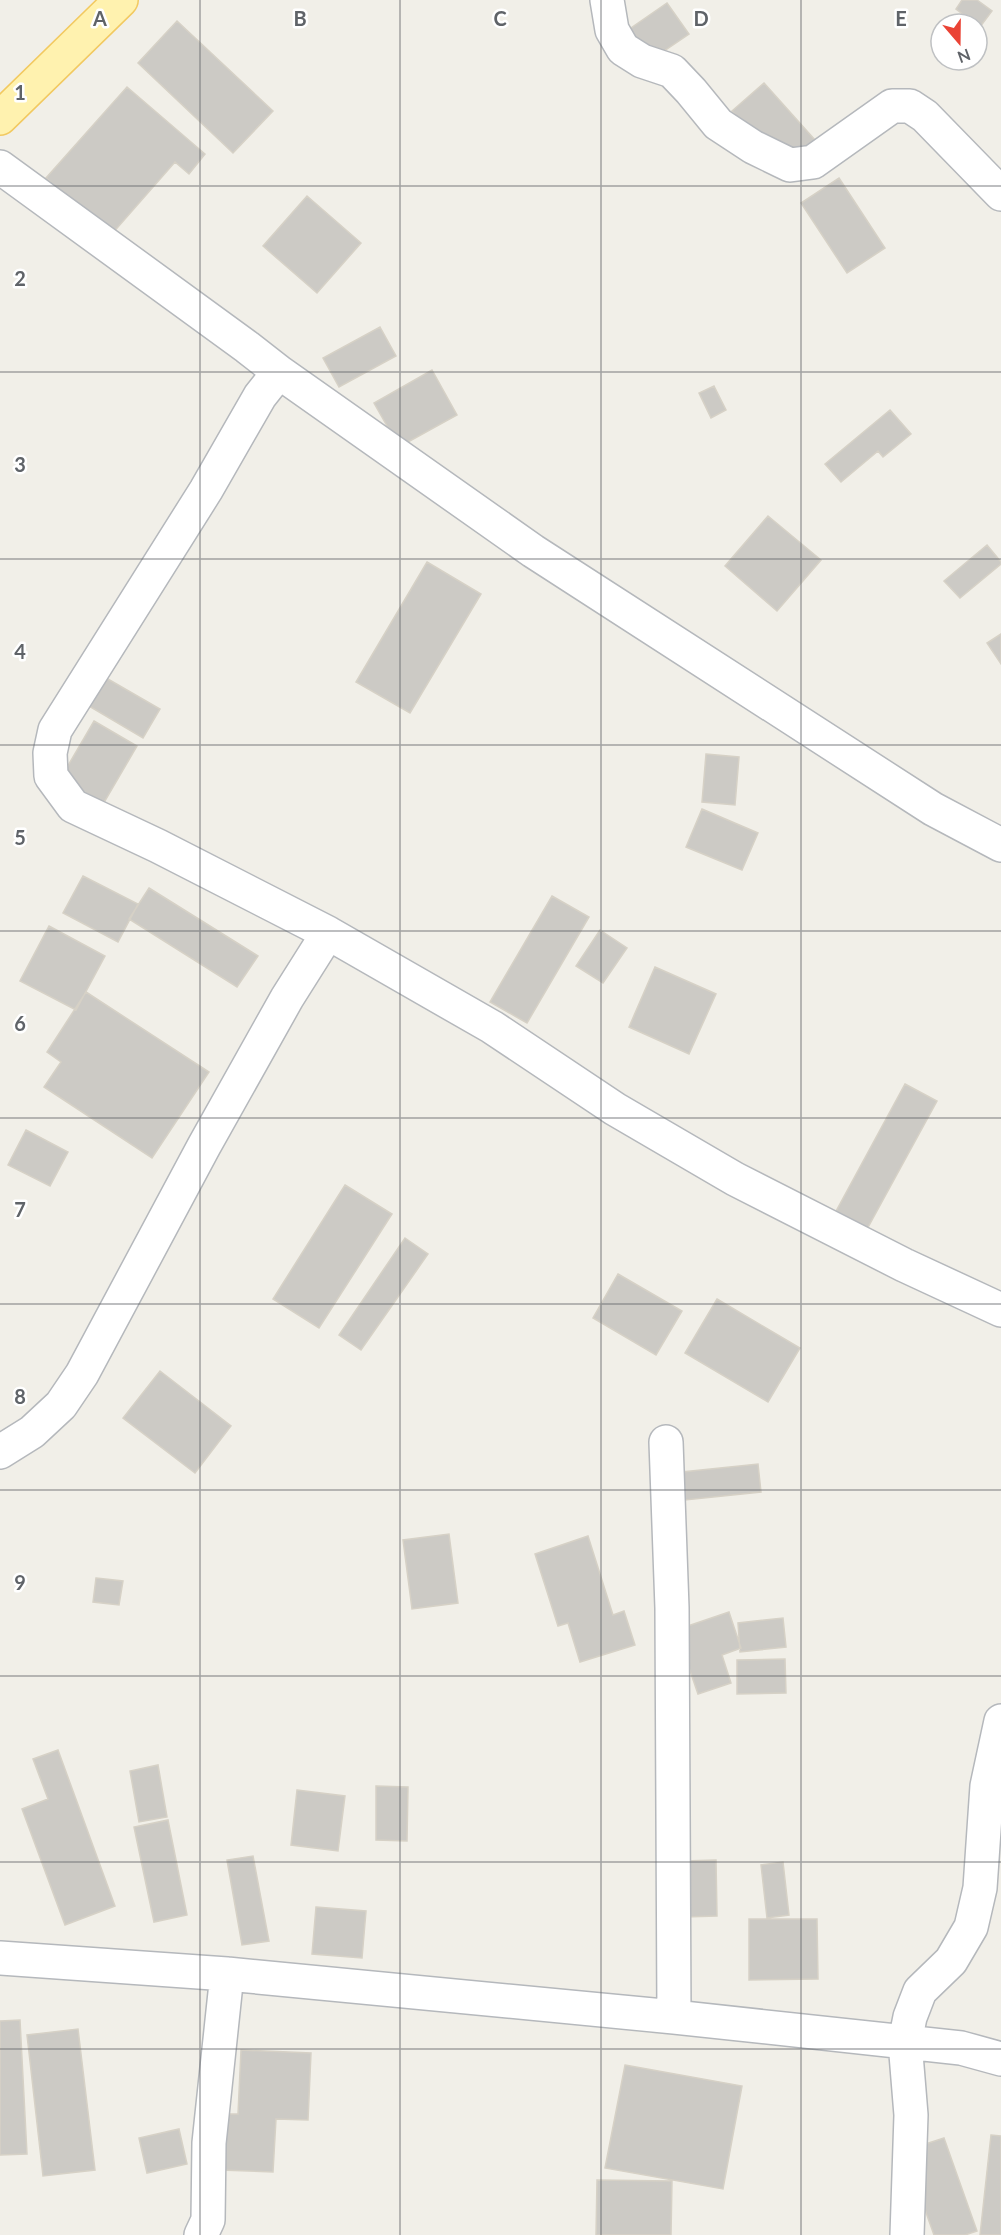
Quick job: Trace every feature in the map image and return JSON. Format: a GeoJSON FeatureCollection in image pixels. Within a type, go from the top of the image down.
{"type":"FeatureCollection","features":[{"type":"Feature","properties":{"kind":"main road"},"geometry":{"type":"LineString","coordinates":[[0,118],[121,0]]}},
{"type":"Feature","properties":{"kind":"street"},"geometry":{"type":"LineString","coordinates":[[607,0],[612,30],[623,50],[642,61],[672,71],[718,123],[753,147],[771,156],[790,165],[813,162],[892,105],[910,106],[925,116],[1001,194]]}},
{"type":"Feature","properties":{"kind":"street"},"geometry":{"type":"LineString","coordinates":[[0,167],[279,372],[533,551],[933,809],[1001,845]]}},
{"type":"Feature","properties":{"kind":"street"},"geometry":{"type":"LineString","coordinates":[[279,372],[260,396],[206,490],[55,730],[50,753],[51,776],[73,806],[158,846],[328,933],[492,1027],[615,1109],[735,1179],[914,1270],[1001,1311]]}},
{"type":"Feature","properties":{"kind":"street"},"geometry":{"type":"LineString","coordinates":[[0,1452],[32,1432],[61,1405],[82,1374],[204,1146],[287,998],[328,933]]}},
{"type":"Feature","properties":{"kind":"street"},"geometry":{"type":"LineString","coordinates":[[666,1442],[672,1608],[674,2017]]}},
{"type":"Feature","properties":{"kind":"street"},"geometry":{"type":"LineString","coordinates":[[907,2235],[911,2115],[904,2042],[910,2016],[920,1991],[951,1961],[971,1927],[980,1888],[987,1786],[1001,1721]]}},
{"type":"Feature","properties":{"kind":"street"},"geometry":{"type":"LineString","coordinates":[[0,1958],[227,1974],[674,2017],[961,2048],[1001,2059]]}},
{"type":"Feature","properties":{"kind":"street"},"geometry":{"type":"LineString","coordinates":[[201,2235],[208,2220],[210,2143],[227,1974]]}},
{"type":"Feature","properties":{"kind":"building"},"geometry":{"type":"Polygon","coordinates":[[[962,0],[977,0],[992,11],[989,15],[989,12],[960,12],[956,9],[962,0]]]}},
{"type":"Feature","properties":{"kind":"building"},"geometry":{"type":"Polygon","coordinates":[[[667,3],[689,34],[639,68],[618,37],[667,3]]]}},
{"type":"Feature","properties":{"kind":"building"},"geometry":{"type":"Polygon","coordinates":[[[177,21],[273,111],[233,153],[138,63],[177,21]]]}},
{"type":"Feature","properties":{"kind":"building"},"geometry":{"type":"Polygon","coordinates":[[[764,83],[815,140],[783,167],[732,111],[764,83]]]}},
{"type":"Feature","properties":{"kind":"building"},"geometry":{"type":"Polygon","coordinates":[[[127,87],[205,154],[189,174],[175,162],[111,235],[46,178],[127,87]]]}},
{"type":"Feature","properties":{"kind":"building"},"geometry":{"type":"Polygon","coordinates":[[[839,178],[885,248],[847,273],[801,203],[839,178]]]}},
{"type":"Feature","properties":{"kind":"building"},"geometry":{"type":"Polygon","coordinates":[[[307,196],[361,243],[317,293],[263,246],[307,196]]]}},
{"type":"Feature","properties":{"kind":"building"},"geometry":{"type":"Polygon","coordinates":[[[380,327],[396,356],[339,387],[323,358],[380,327]]]}},
{"type":"Feature","properties":{"kind":"building"},"geometry":{"type":"Polygon","coordinates":[[[432,370],[457,415],[399,447],[374,403],[432,370]]]}},
{"type":"Feature","properties":{"kind":"building"},"geometry":{"type":"Polygon","coordinates":[[[714,386],[726,410],[711,418],[699,393],[714,386]]]}},
{"type":"Feature","properties":{"kind":"building"},"geometry":{"type":"Polygon","coordinates":[[[890,410],[911,434],[883,457],[878,451],[841,482],[825,464],[890,410]]]}},
{"type":"Feature","properties":{"kind":"building"},"geometry":{"type":"Polygon","coordinates":[[[768,516],[821,560],[777,611],[725,566],[768,516]]]}},
{"type":"Feature","properties":{"kind":"building"},"geometry":{"type":"Polygon","coordinates":[[[987,545],[1001,564],[960,598],[944,581],[987,545]]]}},
{"type":"Feature","properties":{"kind":"building"},"geometry":{"type":"Polygon","coordinates":[[[427,562],[481,594],[410,713],[356,682],[427,562]]]}},
{"type":"Feature","properties":{"kind":"building"},"geometry":{"type":"Polygon","coordinates":[[[1001,634],[1001,664],[987,643],[1001,634]]]}},
{"type":"Feature","properties":{"kind":"building"},"geometry":{"type":"Polygon","coordinates":[[[94,671],[160,709],[143,738],[77,699],[94,671]]]}},
{"type":"Feature","properties":{"kind":"building"},"geometry":{"type":"Polygon","coordinates":[[[94,721],[137,746],[102,806],[59,781],[94,721]]]}},
{"type":"Feature","properties":{"kind":"building"},"geometry":{"type":"Polygon","coordinates":[[[706,754],[739,757],[735,805],[702,802],[706,754]]]}},
{"type":"Feature","properties":{"kind":"building"},"geometry":{"type":"Polygon","coordinates":[[[702,809],[758,833],[742,870],[686,847],[702,809]]]}},
{"type":"Feature","properties":{"kind":"building"},"geometry":{"type":"Polygon","coordinates":[[[83,876],[138,904],[118,942],[63,913],[83,876]]]}},
{"type":"Feature","properties":{"kind":"building"},"geometry":{"type":"Polygon","coordinates":[[[149,888],[258,956],[237,987],[129,919],[149,888]]]}},
{"type":"Feature","properties":{"kind":"building"},"geometry":{"type":"Polygon","coordinates":[[[552,896],[589,917],[527,1023],[490,1002],[552,896]]]}},
{"type":"Feature","properties":{"kind":"building"},"geometry":{"type":"Polygon","coordinates":[[[49,926],[105,956],[76,1010],[20,981],[49,926]]]}},
{"type":"Feature","properties":{"kind":"building"},"geometry":{"type":"Polygon","coordinates":[[[600,930],[627,948],[603,983],[576,966],[600,930]]]}},
{"type":"Feature","properties":{"kind":"building"},"geometry":{"type":"Polygon","coordinates":[[[655,967],[716,994],[689,1054],[629,1027],[655,967]]]}},
{"type":"Feature","properties":{"kind":"building"},"geometry":{"type":"Polygon","coordinates":[[[86,992],[209,1072],[152,1158],[44,1087],[61,1062],[47,1052],[86,992]]]}},
{"type":"Feature","properties":{"kind":"building"},"geometry":{"type":"Polygon","coordinates":[[[905,1084],[937,1101],[866,1231],[834,1215],[905,1084]]]}},
{"type":"Feature","properties":{"kind":"building"},"geometry":{"type":"Polygon","coordinates":[[[26,1130],[68,1152],[50,1186],[8,1165],[26,1130]]]}},
{"type":"Feature","properties":{"kind":"building"},"geometry":{"type":"Polygon","coordinates":[[[345,1185],[392,1214],[319,1328],[273,1299],[345,1185]]]}},
{"type":"Feature","properties":{"kind":"building"},"geometry":{"type":"Polygon","coordinates":[[[405,1238],[428,1254],[361,1350],[339,1335],[405,1238]]]}},
{"type":"Feature","properties":{"kind":"building"},"geometry":{"type":"Polygon","coordinates":[[[618,1274],[682,1311],[656,1355],[593,1318],[618,1274]]]}},
{"type":"Feature","properties":{"kind":"building"},"geometry":{"type":"Polygon","coordinates":[[[717,1299],[800,1348],[768,1402],[685,1353],[717,1299]]]}},
{"type":"Feature","properties":{"kind":"building"},"geometry":{"type":"Polygon","coordinates":[[[160,1371],[231,1426],[195,1473],[123,1418],[160,1371]]]}},
{"type":"Feature","properties":{"kind":"building"},"geometry":{"type":"Polygon","coordinates":[[[758,1464],[761,1492],[685,1500],[682,1472],[758,1464]]]}},
{"type":"Feature","properties":{"kind":"building"},"geometry":{"type":"Polygon","coordinates":[[[449,1534],[458,1603],[412,1609],[403,1540],[449,1534]]]}},
{"type":"Feature","properties":{"kind":"building"},"geometry":{"type":"Polygon","coordinates":[[[588,1536],[613,1615],[624,1611],[635,1645],[580,1662],[568,1623],[558,1626],[535,1554],[588,1536]]]}},
{"type":"Feature","properties":{"kind":"building"},"geometry":{"type":"Polygon","coordinates":[[[96,1578],[123,1581],[119,1605],[93,1602],[96,1578]]]}},
{"type":"Feature","properties":{"kind":"building"},"geometry":{"type":"Polygon","coordinates":[[[729,1612],[741,1648],[722,1655],[731,1683],[698,1694],[676,1630],[729,1612]]]}},
{"type":"Feature","properties":{"kind":"building"},"geometry":{"type":"Polygon","coordinates":[[[783,1618],[786,1647],[740,1652],[738,1623],[783,1618]]]}},
{"type":"Feature","properties":{"kind":"building"},"geometry":{"type":"Polygon","coordinates":[[[785,1659],[786,1693],[737,1694],[737,1660],[785,1659]]]}},
{"type":"Feature","properties":{"kind":"building"},"geometry":{"type":"Polygon","coordinates":[[[58,1750],[115,1906],[65,1925],[22,1809],[48,1799],[33,1759],[58,1750]]]}},
{"type":"Feature","properties":{"kind":"building"},"geometry":{"type":"Polygon","coordinates":[[[158,1765],[167,1817],[139,1822],[130,1771],[158,1765]]]}},
{"type":"Feature","properties":{"kind":"building"},"geometry":{"type":"Polygon","coordinates":[[[376,1786],[408,1787],[407,1841],[376,1840],[376,1786]]]}},
{"type":"Feature","properties":{"kind":"building"},"geometry":{"type":"Polygon","coordinates":[[[297,1790],[345,1796],[338,1851],[291,1845],[297,1790]]]}},
{"type":"Feature","properties":{"kind":"building"},"geometry":{"type":"Polygon","coordinates":[[[168,1820],[187,1915],[154,1922],[134,1827],[168,1820]]]}},
{"type":"Feature","properties":{"kind":"building"},"geometry":{"type":"Polygon","coordinates":[[[253,1856],[269,1941],[242,1945],[227,1860],[253,1856]]]}},
{"type":"Feature","properties":{"kind":"building"},"geometry":{"type":"Polygon","coordinates":[[[716,1860],[717,1916],[684,1917],[684,1861],[716,1860]]]}},
{"type":"Feature","properties":{"kind":"building"},"geometry":{"type":"Polygon","coordinates":[[[783,1862],[789,1915],[767,1918],[761,1865],[783,1862]]]}},
{"type":"Feature","properties":{"kind":"building"},"geometry":{"type":"Polygon","coordinates":[[[316,1907],[366,1911],[362,1958],[312,1954],[316,1907]]]}},
{"type":"Feature","properties":{"kind":"building"},"geometry":{"type":"Polygon","coordinates":[[[749,1919],[817,1919],[818,1979],[749,1980],[749,1919]]]}},
{"type":"Feature","properties":{"kind":"building"},"geometry":{"type":"Polygon","coordinates":[[[20,2020],[27,2154],[0,2155],[0,2021],[20,2020]]]}},
{"type":"Feature","properties":{"kind":"building"},"geometry":{"type":"Polygon","coordinates":[[[78,2029],[95,2170],[43,2176],[27,2035],[78,2029]]]}},
{"type":"Feature","properties":{"kind":"building"},"geometry":{"type":"Polygon","coordinates":[[[241,2050],[311,2053],[308,2120],[276,2119],[273,2172],[220,2170],[223,2114],[238,2114],[241,2050]]]}},
{"type":"Feature","properties":{"kind":"building"},"geometry":{"type":"Polygon","coordinates":[[[625,2065],[742,2086],[723,2189],[605,2168],[625,2065]]]}},
{"type":"Feature","properties":{"kind":"building"},"geometry":{"type":"Polygon","coordinates":[[[179,2129],[187,2164],[147,2173],[139,2138],[179,2129]]]}},
{"type":"Feature","properties":{"kind":"building"},"geometry":{"type":"Polygon","coordinates":[[[991,2135],[1001,2136],[1001,2235],[980,2235],[991,2135]]]}},
{"type":"Feature","properties":{"kind":"building"},"geometry":{"type":"Polygon","coordinates":[[[944,2138],[977,2231],[965,2235],[934,2235],[904,2151],[944,2138]]]}},
{"type":"Feature","properties":{"kind":"building"},"geometry":{"type":"Polygon","coordinates":[[[597,2180],[672,2181],[671,2235],[596,2235],[597,2180]]]}}]}
